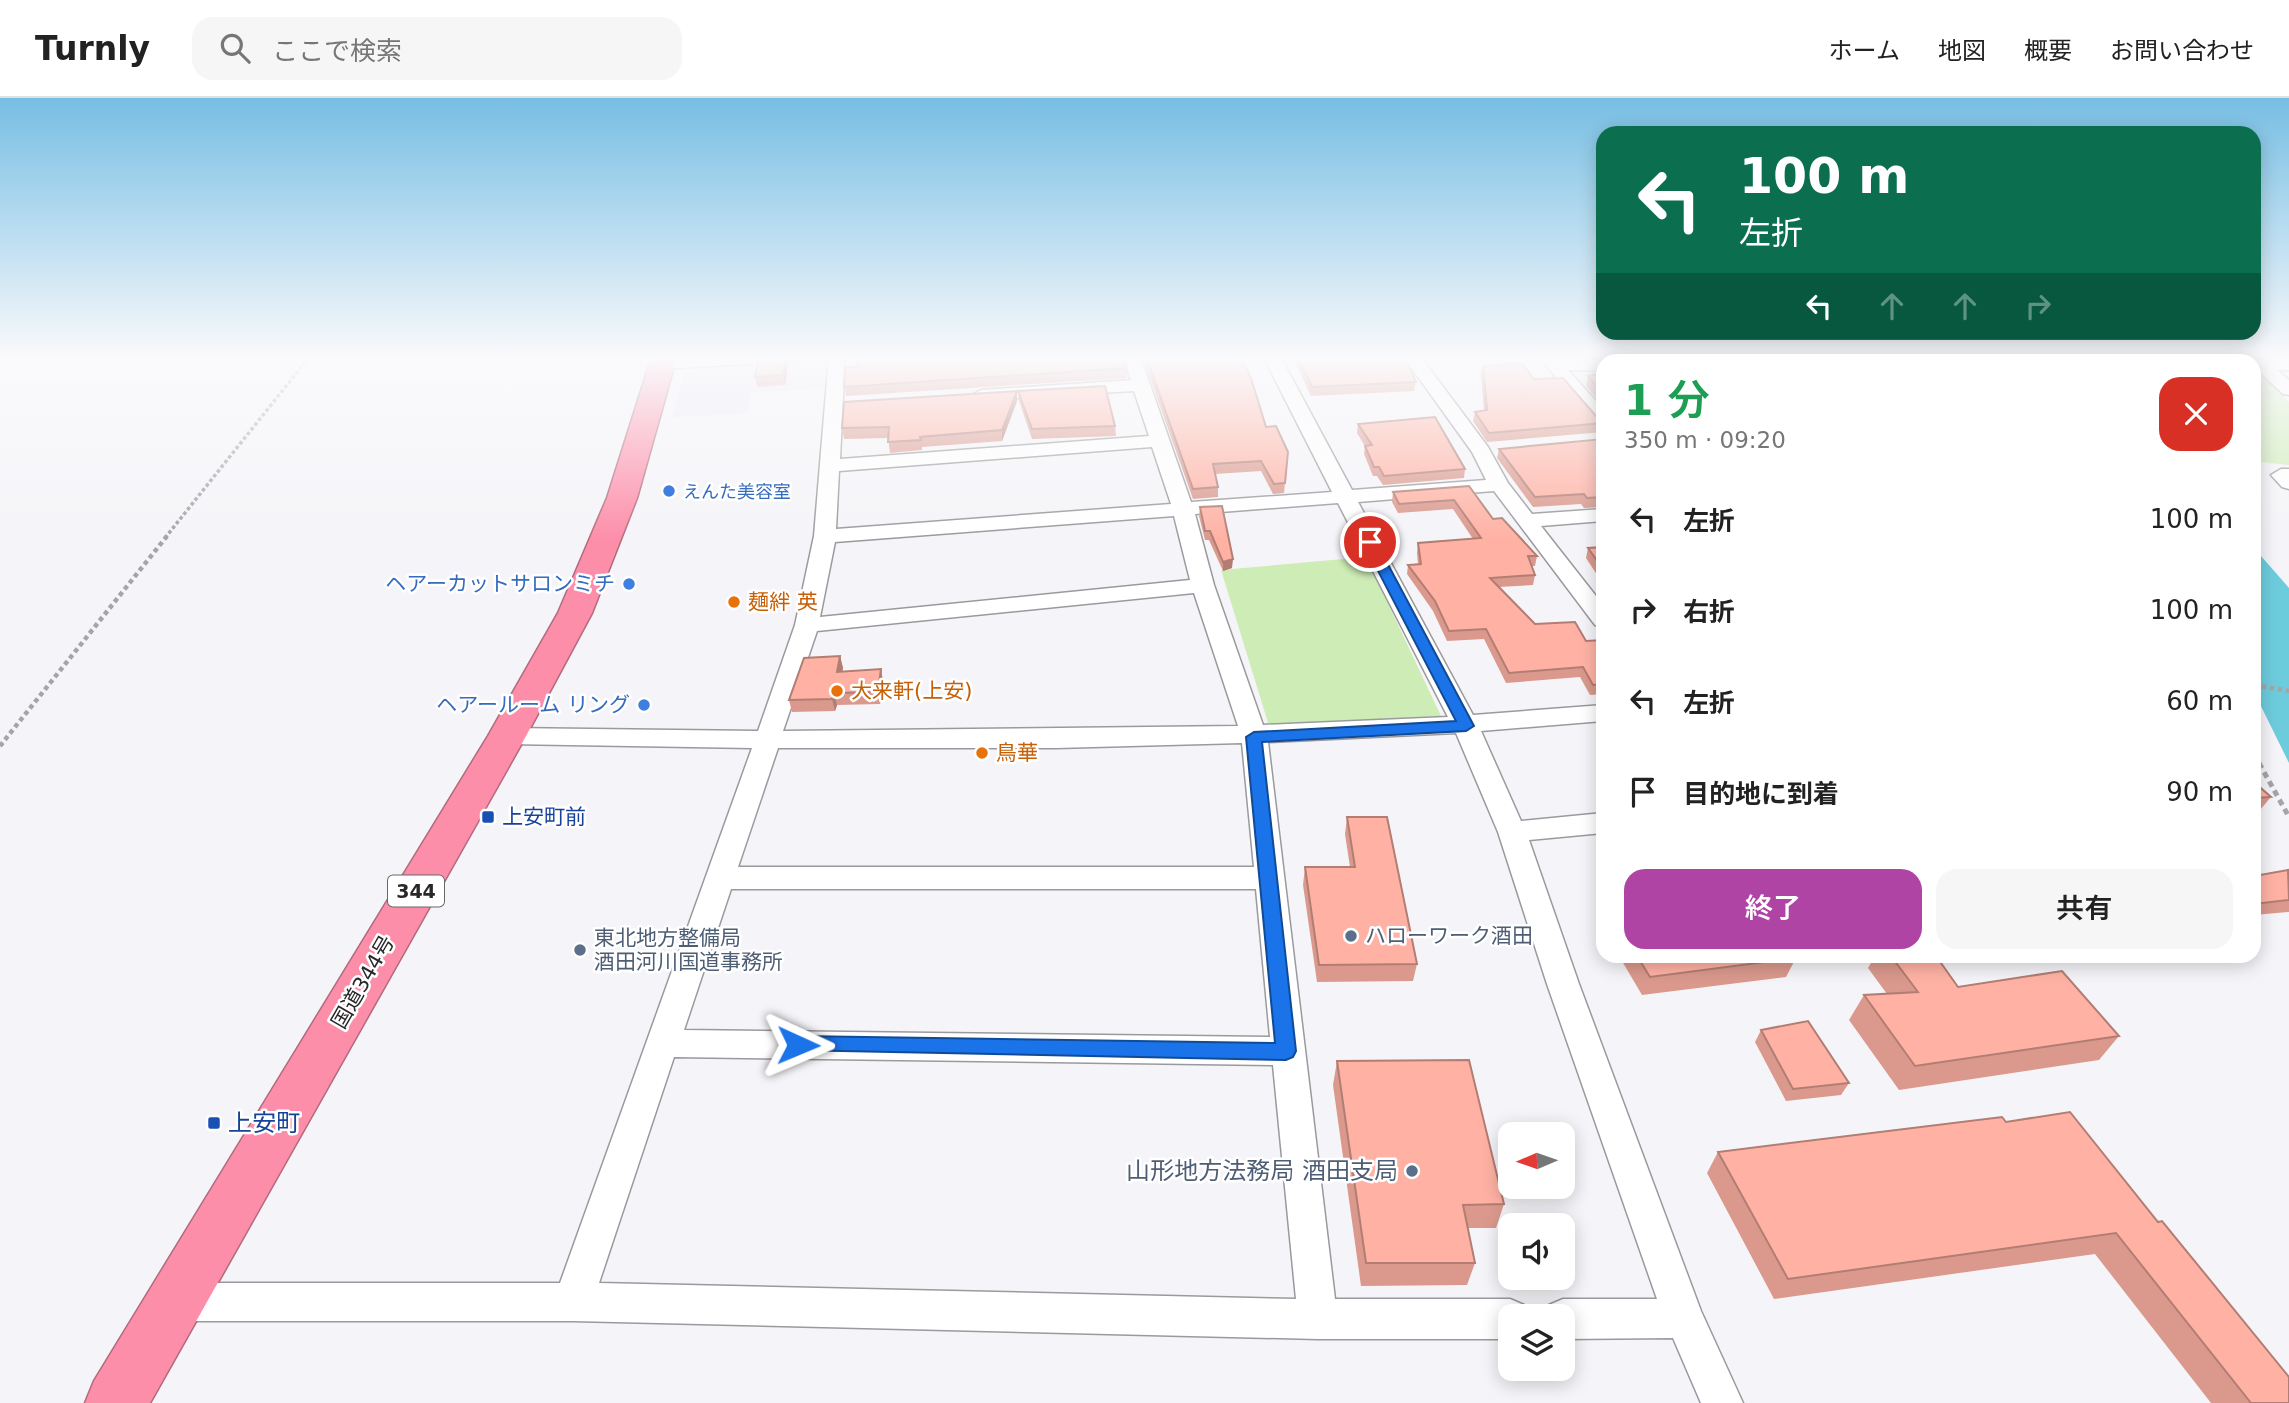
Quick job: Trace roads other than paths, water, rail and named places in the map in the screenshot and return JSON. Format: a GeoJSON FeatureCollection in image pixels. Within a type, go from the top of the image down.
{"type":"FeatureCollection","features":[{"type":"Feature","properties":{"kind":"highway","name":"国道344号"},"geometry":{"type":"LineString","coordinates":[[116,1403],[507,736],[575,613],[622,498],[647,417]]}},
{"type":"Feature","properties":{"kind":"street"},"geometry":{"type":"LineString","coordinates":[[573,1302],[807,625],[825,536],[830,466],[839,417]]}},
{"type":"Feature","properties":{"kind":"street"},"geometry":{"type":"LineString","coordinates":[[1151,417],[1183,509],[1203,585],[1254,737],[1286,1051],[1318,1319]]}},
{"type":"Feature","properties":{"kind":"street"},"geometry":{"type":"LineString","coordinates":[[1303,417],[1466,726],[1512,832],[1563,985],[1684,1318],[1722,1403]]}},
{"type":"Feature","properties":{"kind":"street"},"geometry":{"type":"LineString","coordinates":[[1457,417],[1482,451],[1499,485],[1526,521],[1594,597]]}},
{"type":"Feature","properties":{"kind":"street"},"geometry":{"type":"LineString","coordinates":[[830,466],[1159,441]]}},
{"type":"Feature","properties":{"kind":"street"},"geometry":{"type":"LineString","coordinates":[[1482,451],[1508,449]]}},
{"type":"Feature","properties":{"kind":"street"},"geometry":{"type":"LineString","coordinates":[[2289,475],[2281,475],[2289,483]]}},
{"type":"Feature","properties":{"kind":"street"},"geometry":{"type":"LineString","coordinates":[[825,536],[1499,485]]}},
{"type":"Feature","properties":{"kind":"street"},"geometry":{"type":"LineString","coordinates":[[1526,521],[1596,515]]}},
{"type":"Feature","properties":{"kind":"street"},"geometry":{"type":"LineString","coordinates":[[807,625],[1203,585]]}},
{"type":"Feature","properties":{"kind":"street"},"geometry":{"type":"LineString","coordinates":[[507,736],[767,740],[1254,737],[1466,726],[1596,714]]}},
{"type":"Feature","properties":{"kind":"street"},"geometry":{"type":"LineString","coordinates":[[1512,832],[1596,824]]}},
{"type":"Feature","properties":{"kind":"street"},"geometry":{"type":"LineString","coordinates":[[718,878],[1269,878]]}},
{"type":"Feature","properties":{"kind":"street"},"geometry":{"type":"LineString","coordinates":[[662,1043],[1286,1051]]}},
{"type":"Feature","properties":{"kind":"street"},"geometry":{"type":"LineString","coordinates":[[175,1302],[573,1302],[1318,1319],[1498,1319]]}},
{"type":"Feature","properties":{"kind":"street"},"geometry":{"type":"LineString","coordinates":[[1575,1319],[1684,1318]]}},
{"type":"Feature","properties":{"kind":"water"},"geometry":{"type":"Polygon","coordinates":[[[2261,556],[2289,588],[2289,763],[2261,706],[2261,556]]]}},
{"type":"Feature","properties":{"kind":"place","name":"えんた美容室"},"geometry":{"type":"Point","coordinates":[669,491]}},
{"type":"Feature","properties":{"kind":"place","name":"ヘアーカットサロンミチ"},"geometry":{"type":"Point","coordinates":[629,584]}},
{"type":"Feature","properties":{"kind":"place","name":"麺絆 英"},"geometry":{"type":"Point","coordinates":[734,602]}},
{"type":"Feature","properties":{"kind":"place","name":"大来軒(上安)"},"geometry":{"type":"Point","coordinates":[837,691]}},
{"type":"Feature","properties":{"kind":"place","name":"ヘアールーム リング"},"geometry":{"type":"Point","coordinates":[644,705]}},
{"type":"Feature","properties":{"kind":"place","name":"鳥華"},"geometry":{"type":"Point","coordinates":[982,753]}},
{"type":"Feature","properties":{"kind":"place","name":"上安町前"},"geometry":{"type":"Point","coordinates":[488,817]}},
{"type":"Feature","properties":{"kind":"place","name":"ハローワーク酒田"},"geometry":{"type":"Point","coordinates":[1351,936]}},
{"type":"Feature","properties":{"kind":"place","name":"東北地方整備局 酒田河川国道事務所"},"geometry":{"type":"Point","coordinates":[580,950]}},
{"type":"Feature","properties":{"kind":"place","name":"上安町"},"geometry":{"type":"Point","coordinates":[214,1123]}},
{"type":"Feature","properties":{"kind":"place","name":"山形地方法務局 酒田支局"},"geometry":{"type":"Point","coordinates":[1412,1171]}}]}
